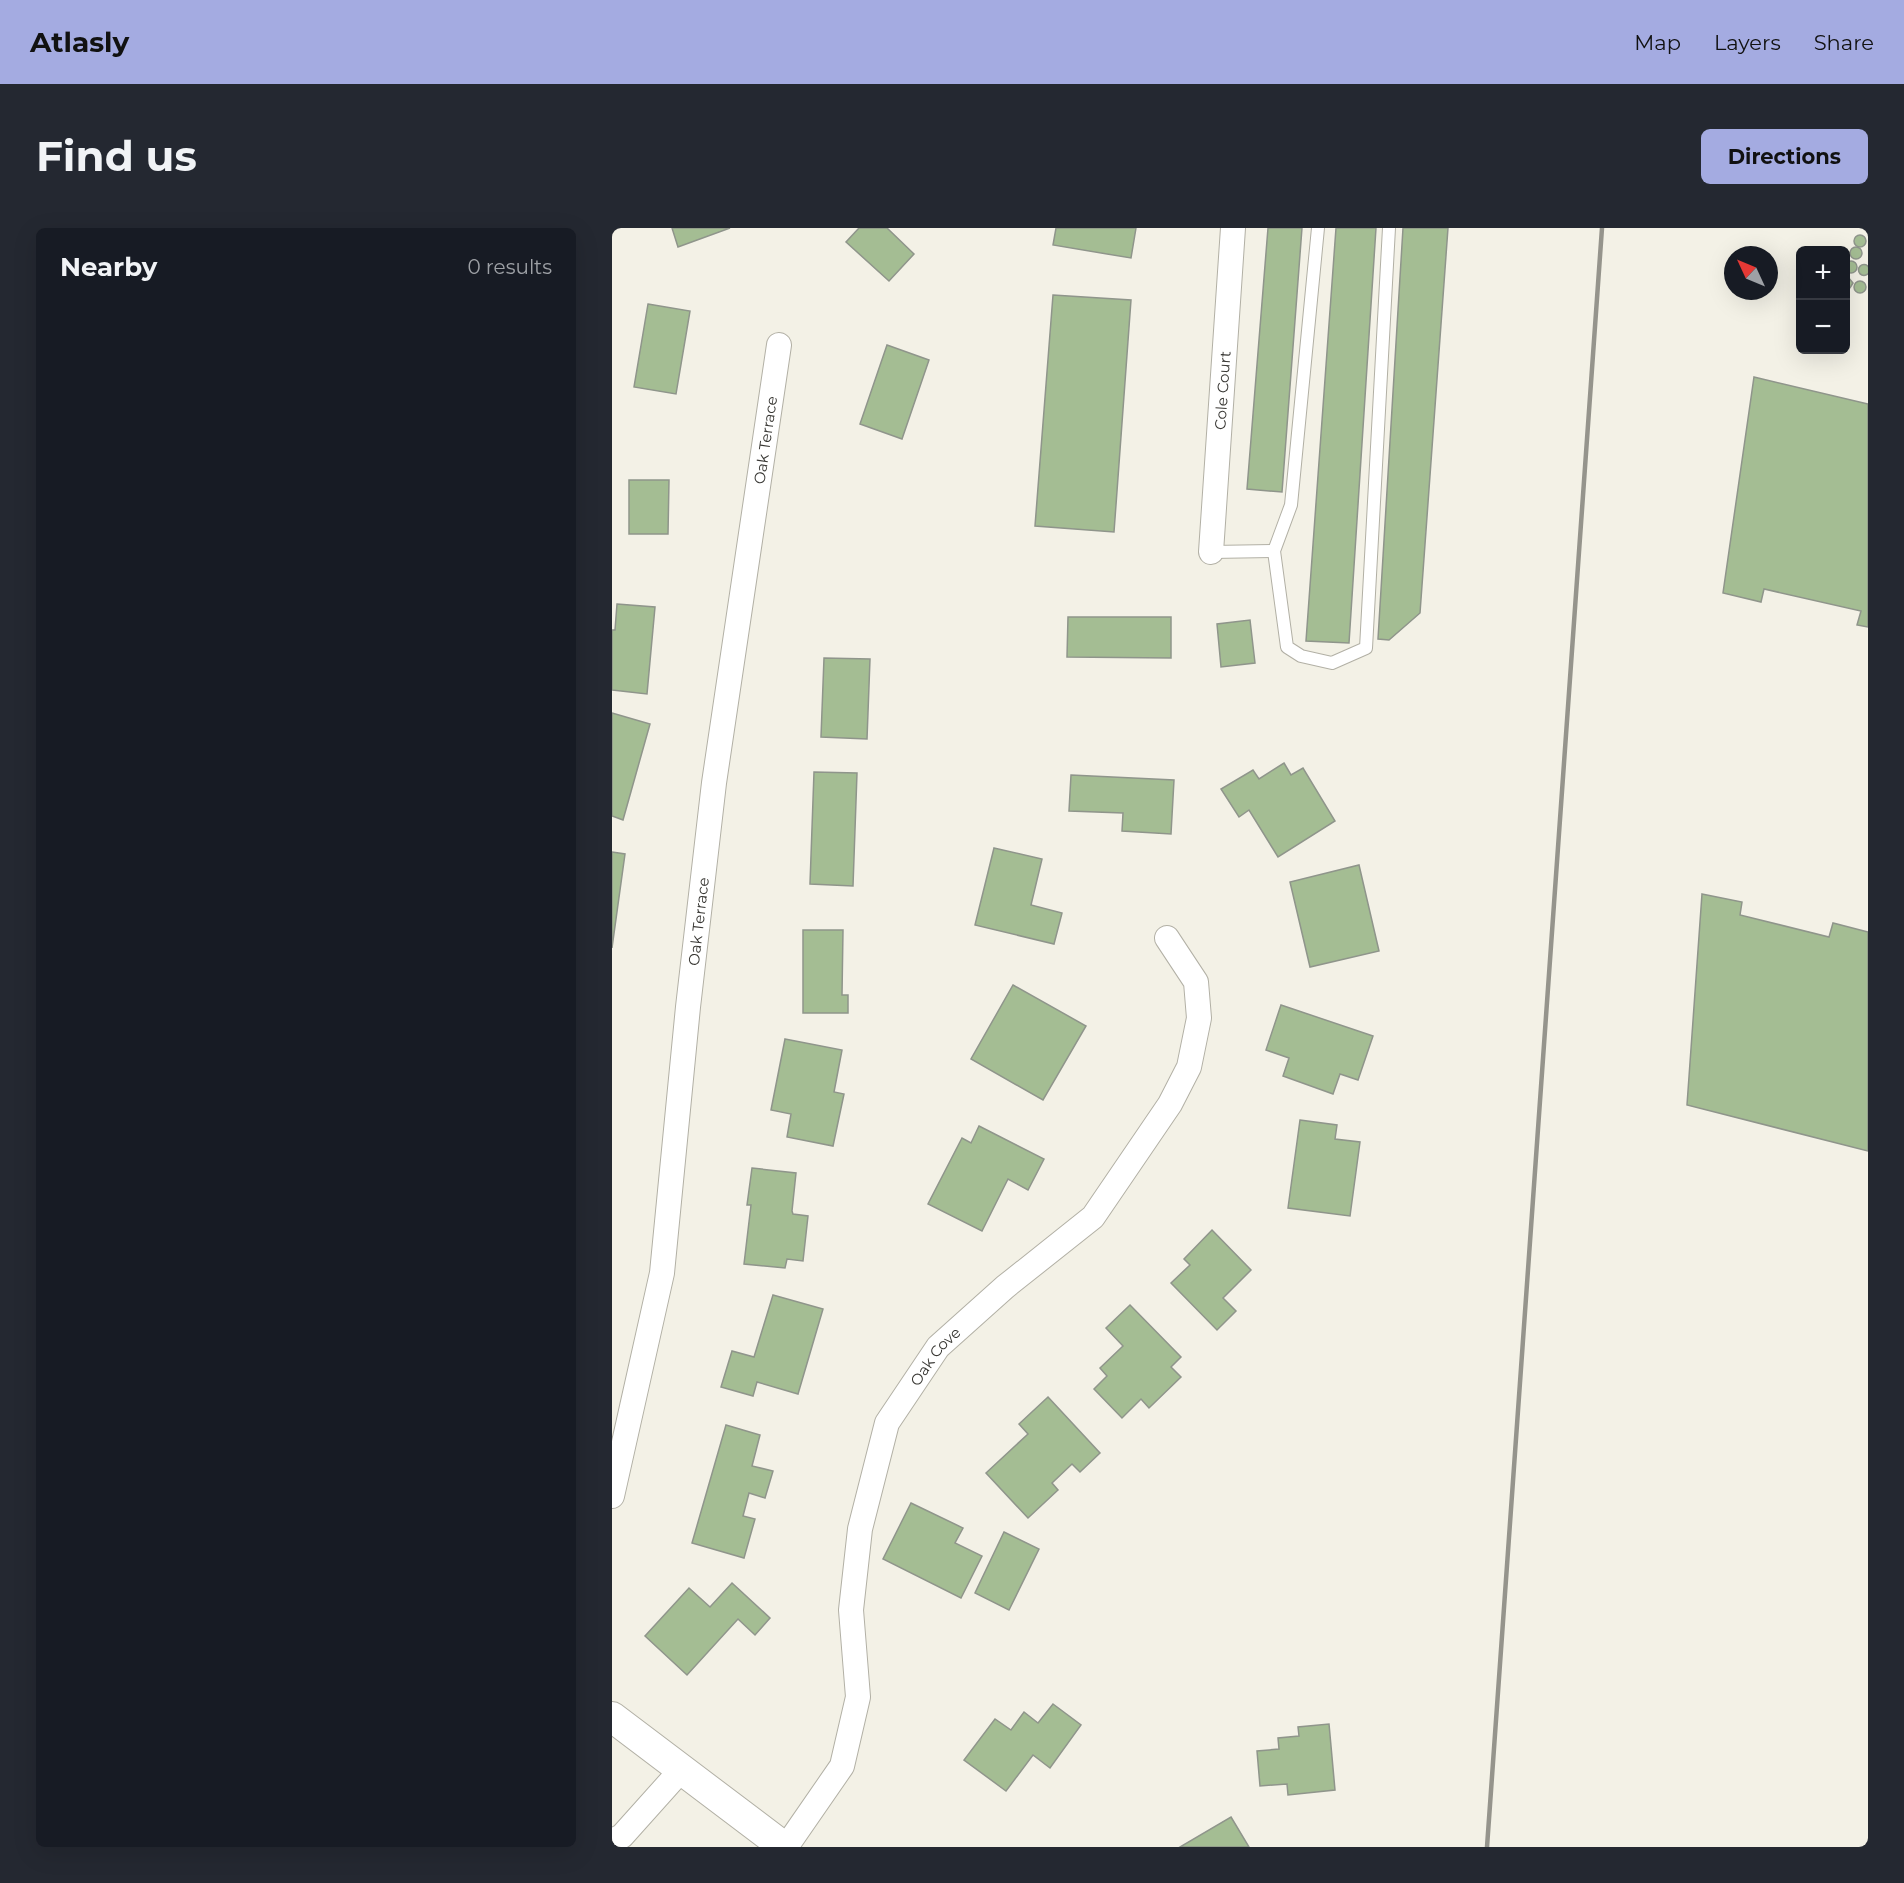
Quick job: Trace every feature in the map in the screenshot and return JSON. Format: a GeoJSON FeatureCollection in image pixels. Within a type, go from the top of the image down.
{"type":"FeatureCollection","features":[{"type":"Feature","properties":{"kind":"street","name":"Cole Court"},"geometry":{"type":"LineString","coordinates":[[1211,552],[1233,228]]}},
{"type":"Feature","properties":{"kind":"street","name":"Oak Terrace"},"geometry":{"type":"LineString","coordinates":[[612,1496],[662,1273],[688,1007],[714,783],[779,345]]}},
{"type":"Feature","properties":{"kind":"street","name":"Oak Cove"},"geometry":{"type":"LineString","coordinates":[[785,1847],[842,1766],[858,1697],[851,1610],[860,1529],[887,1423],[938,1347],[1005,1287],[1093,1217],[1170,1104],[1189,1067],[1199,1018],[1196,982],[1167,938]]}},
{"type":"Feature","properties":{"kind":"street"},"geometry":{"type":"LineString","coordinates":[[612,1717],[785,1847]]}},
{"type":"Feature","properties":{"kind":"street"},"geometry":{"type":"LineString","coordinates":[[612,1841],[622,1836],[682,1769]]}},
{"type":"Feature","properties":{"kind":"lane"},"geometry":{"type":"LineString","coordinates":[[1318,228],[1291,505],[1274,551],[1287,647],[1300,656],[1332,663],[1366,648],[1389,228]]}},
{"type":"Feature","properties":{"kind":"lane"},"geometry":{"type":"LineString","coordinates":[[1211,552],[1274,551]]}},
{"type":"Feature","properties":{"kind":"building"},"geometry":{"type":"Polygon","coordinates":[[[672,228],[730,228],[678,247],[672,228]]]}},
{"type":"Feature","properties":{"kind":"building"},"geometry":{"type":"Polygon","coordinates":[[[859,228],[887,228],[914,254],[889,281],[846,242],[859,228]]]}},
{"type":"Feature","properties":{"kind":"building"},"geometry":{"type":"Polygon","coordinates":[[[1056,228],[1136,228],[1131,258],[1053,245],[1056,228]]]}},
{"type":"Feature","properties":{"kind":"building"},"geometry":{"type":"Polygon","coordinates":[[[1268,228],[1302,228],[1282,492],[1247,489],[1268,228]]]}},
{"type":"Feature","properties":{"kind":"building"},"geometry":{"type":"Polygon","coordinates":[[[1336,228],[1376,228],[1349,643],[1306,641],[1336,228]]]}},
{"type":"Feature","properties":{"kind":"building"},"geometry":{"type":"Polygon","coordinates":[[[1403,228],[1448,228],[1420,613],[1389,640],[1378,639],[1403,228]]]}},
{"type":"Feature","properties":{"kind":"building"},"geometry":{"type":"Polygon","coordinates":[[[1860,235],[1866,241],[1860,247],[1854,241],[1860,235]]]}},
{"type":"Feature","properties":{"kind":"building"},"geometry":{"type":"Polygon","coordinates":[[[1856,247],[1862,253],[1860,257],[1856,259],[1852,257],[1850,253],[1852,249],[1856,247]]]}},
{"type":"Feature","properties":{"kind":"building"},"geometry":{"type":"Polygon","coordinates":[[[1850,262],[1855,263],[1857,267],[1851,273],[1850,262]]]}},
{"type":"Feature","properties":{"kind":"building"},"geometry":{"type":"Polygon","coordinates":[[[1864,265],[1868,266],[1868,274],[1864,275],[1860,274],[1859,270],[1860,266],[1864,265]]]}},
{"type":"Feature","properties":{"kind":"building"},"geometry":{"type":"Polygon","coordinates":[[[1860,281],[1866,287],[1860,293],[1854,287],[1860,281]]]}},
{"type":"Feature","properties":{"kind":"building"},"geometry":{"type":"Polygon","coordinates":[[[1053,295],[1131,300],[1114,532],[1035,526],[1053,295]]]}},
{"type":"Feature","properties":{"kind":"building"},"geometry":{"type":"Polygon","coordinates":[[[648,304],[690,311],[676,394],[634,387],[648,304]]]}},
{"type":"Feature","properties":{"kind":"building"},"geometry":{"type":"Polygon","coordinates":[[[887,345],[929,360],[902,439],[860,424],[887,345]]]}},
{"type":"Feature","properties":{"kind":"building"},"geometry":{"type":"Polygon","coordinates":[[[1754,377],[1868,404],[1868,627],[1857,625],[1861,611],[1764,589],[1761,602],[1723,593],[1754,377]]]}},
{"type":"Feature","properties":{"kind":"building"},"geometry":{"type":"Polygon","coordinates":[[[629,480],[669,480],[668,534],[629,534],[629,480]]]}},
{"type":"Feature","properties":{"kind":"building"},"geometry":{"type":"Polygon","coordinates":[[[617,604],[655,607],[647,694],[612,690],[612,630],[615,630],[617,604]]]}},
{"type":"Feature","properties":{"kind":"building"},"geometry":{"type":"Polygon","coordinates":[[[1068,617],[1171,617],[1171,658],[1067,657],[1068,617]]]}},
{"type":"Feature","properties":{"kind":"building"},"geometry":{"type":"Polygon","coordinates":[[[1250,620],[1255,663],[1221,667],[1217,624],[1250,620]]]}},
{"type":"Feature","properties":{"kind":"building"},"geometry":{"type":"Polygon","coordinates":[[[824,658],[870,659],[867,739],[821,737],[824,658]]]}},
{"type":"Feature","properties":{"kind":"building"},"geometry":{"type":"Polygon","coordinates":[[[612,713],[650,724],[623,820],[612,816],[612,713]]]}},
{"type":"Feature","properties":{"kind":"building"},"geometry":{"type":"Polygon","coordinates":[[[1284,763],[1291,775],[1303,768],[1335,821],[1278,857],[1249,810],[1239,817],[1221,789],[1253,770],[1259,779],[1284,763]]]}},
{"type":"Feature","properties":{"kind":"building"},"geometry":{"type":"Polygon","coordinates":[[[814,772],[857,773],[853,886],[810,884],[814,772]]]}},
{"type":"Feature","properties":{"kind":"building"},"geometry":{"type":"Polygon","coordinates":[[[1071,775],[1174,780],[1171,834],[1122,831],[1123,813],[1069,811],[1071,775]]]}},
{"type":"Feature","properties":{"kind":"building"},"geometry":{"type":"Polygon","coordinates":[[[994,848],[1042,859],[1031,905],[1062,913],[1054,944],[975,925],[994,848]]]}},
{"type":"Feature","properties":{"kind":"building"},"geometry":{"type":"Polygon","coordinates":[[[612,852],[625,854],[612,948],[612,852]]]}},
{"type":"Feature","properties":{"kind":"building"},"geometry":{"type":"Polygon","coordinates":[[[1359,865],[1379,951],[1310,967],[1290,882],[1359,865]]]}},
{"type":"Feature","properties":{"kind":"building"},"geometry":{"type":"Polygon","coordinates":[[[1702,894],[1742,902],[1740,915],[1829,937],[1833,923],[1868,932],[1868,1151],[1687,1105],[1702,894]]]}},
{"type":"Feature","properties":{"kind":"building"},"geometry":{"type":"Polygon","coordinates":[[[803,930],[843,930],[842,995],[848,995],[848,1013],[803,1013],[803,930]]]}},
{"type":"Feature","properties":{"kind":"building"},"geometry":{"type":"Polygon","coordinates":[[[1013,985],[1086,1026],[1043,1100],[971,1059],[1013,985]]]}},
{"type":"Feature","properties":{"kind":"building"},"geometry":{"type":"Polygon","coordinates":[[[1281,1005],[1373,1036],[1358,1080],[1340,1074],[1333,1094],[1283,1076],[1289,1058],[1266,1050],[1281,1005]]]}},
{"type":"Feature","properties":{"kind":"building"},"geometry":{"type":"Polygon","coordinates":[[[785,1039],[842,1050],[834,1092],[844,1094],[833,1146],[787,1137],[791,1114],[771,1110],[785,1039]]]}},
{"type":"Feature","properties":{"kind":"building"},"geometry":{"type":"Polygon","coordinates":[[[1300,1120],[1337,1125],[1335,1139],[1360,1142],[1350,1216],[1288,1208],[1300,1120]]]}},
{"type":"Feature","properties":{"kind":"building"},"geometry":{"type":"Polygon","coordinates":[[[979,1126],[1044,1159],[1028,1190],[1008,1179],[982,1231],[928,1204],[962,1138],[971,1143],[979,1126]]]}},
{"type":"Feature","properties":{"kind":"building"},"geometry":{"type":"Polygon","coordinates":[[[752,1168],[796,1173],[792,1211],[793,1214],[808,1216],[803,1261],[787,1259],[785,1268],[744,1264],[751,1205],[747,1205],[752,1168]]]}},
{"type":"Feature","properties":{"kind":"building"},"geometry":{"type":"Polygon","coordinates":[[[1212,1230],[1251,1270],[1223,1298],[1236,1311],[1217,1330],[1171,1283],[1190,1265],[1184,1259],[1212,1230]]]}},
{"type":"Feature","properties":{"kind":"building"},"geometry":{"type":"Polygon","coordinates":[[[773,1295],[823,1309],[798,1394],[757,1382],[753,1396],[721,1387],[732,1351],[754,1357],[773,1295]]]}},
{"type":"Feature","properties":{"kind":"building"},"geometry":{"type":"Polygon","coordinates":[[[1130,1305],[1181,1357],[1171,1367],[1181,1377],[1149,1408],[1141,1399],[1122,1418],[1094,1389],[1107,1376],[1100,1368],[1123,1346],[1106,1328],[1130,1305]]]}},
{"type":"Feature","properties":{"kind":"building"},"geometry":{"type":"Polygon","coordinates":[[[1048,1397],[1100,1453],[1080,1472],[1072,1464],[1052,1483],[1058,1490],[1028,1518],[986,1473],[1028,1434],[1019,1424],[1048,1397]]]}},
{"type":"Feature","properties":{"kind":"building"},"geometry":{"type":"Polygon","coordinates":[[[726,1425],[760,1435],[752,1466],[773,1471],[765,1498],[749,1493],[743,1516],[755,1519],[744,1558],[692,1543],[726,1425]]]}},
{"type":"Feature","properties":{"kind":"building"},"geometry":{"type":"Polygon","coordinates":[[[911,1503],[963,1528],[955,1543],[982,1556],[961,1598],[883,1559],[911,1503]]]}},
{"type":"Feature","properties":{"kind":"building"},"geometry":{"type":"Polygon","coordinates":[[[1004,1532],[1039,1549],[1009,1610],[975,1593],[1004,1532]]]}},
{"type":"Feature","properties":{"kind":"building"},"geometry":{"type":"Polygon","coordinates":[[[732,1583],[770,1618],[755,1635],[738,1619],[687,1675],[645,1636],[689,1588],[710,1607],[732,1583]]]}},
{"type":"Feature","properties":{"kind":"building"},"geometry":{"type":"Polygon","coordinates":[[[1053,1704],[1081,1725],[1050,1768],[1033,1755],[1006,1791],[964,1760],[995,1719],[1011,1730],[1024,1712],[1038,1723],[1053,1704]]]}},
{"type":"Feature","properties":{"kind":"building"},"geometry":{"type":"Polygon","coordinates":[[[1329,1724],[1335,1790],[1288,1795],[1287,1784],[1260,1786],[1257,1751],[1279,1749],[1278,1738],[1299,1736],[1298,1727],[1329,1724]]]}},
{"type":"Feature","properties":{"kind":"building"},"geometry":{"type":"Polygon","coordinates":[[[1231,1817],[1249,1847],[1180,1847],[1231,1817]]]}},
{"type":"Feature","properties":{"kind":"railway"},"geometry":{"type":"LineString","coordinates":[[1487,1847],[1602,228]]}}]}
